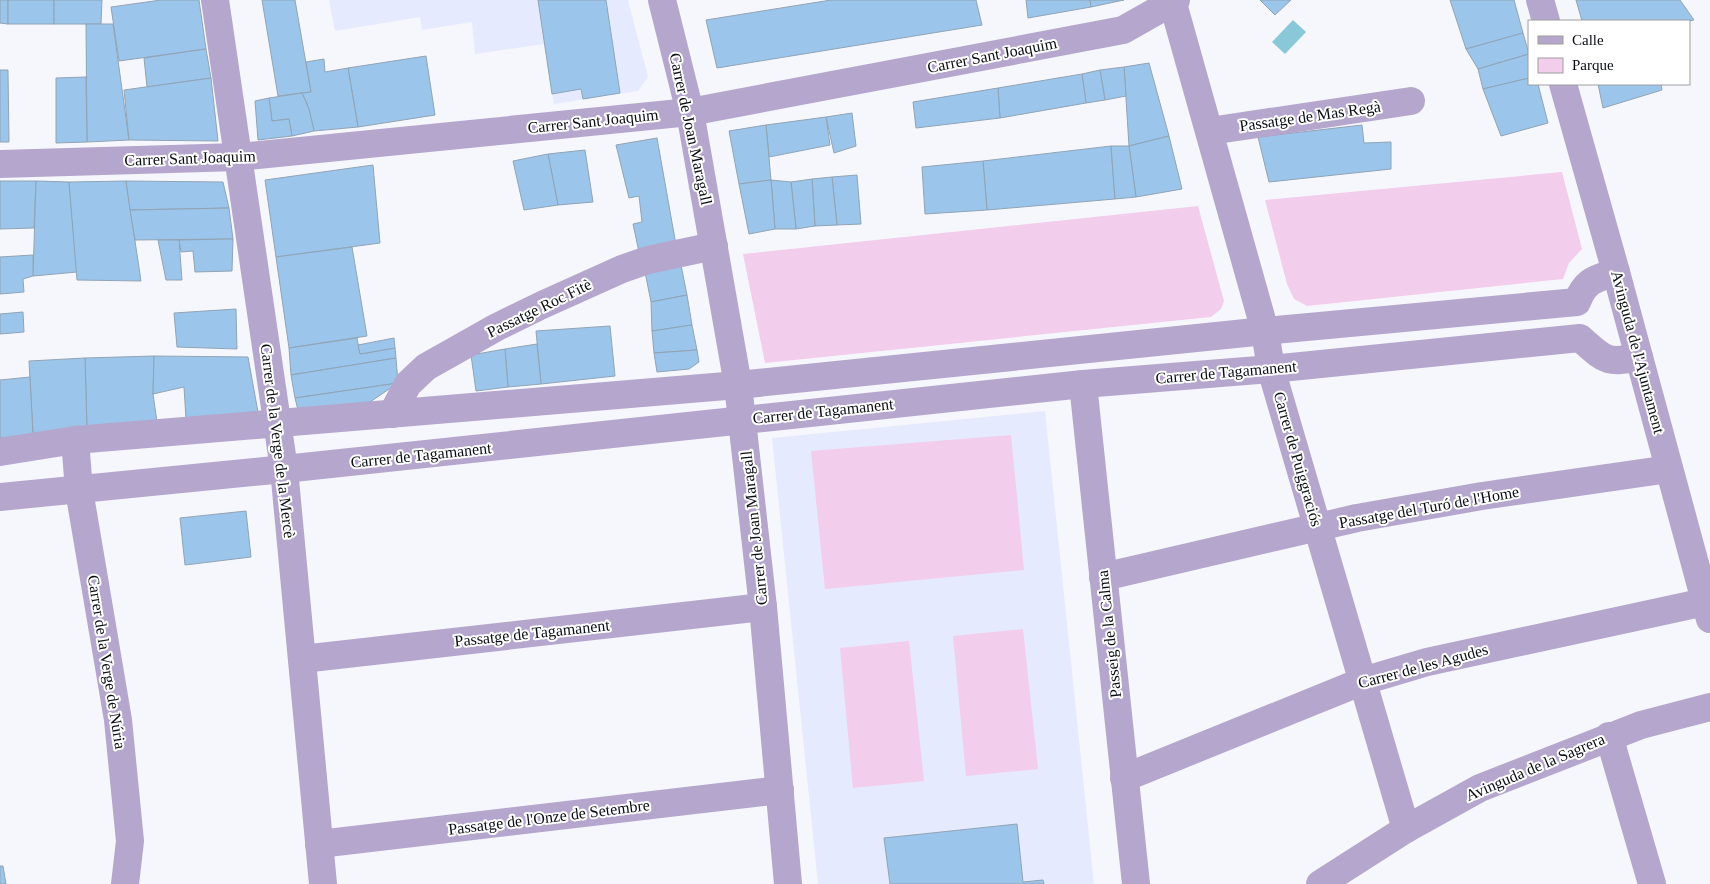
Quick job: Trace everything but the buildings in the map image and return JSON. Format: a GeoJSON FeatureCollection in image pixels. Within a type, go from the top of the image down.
{"type":"FeatureCollection","features":[{"type":"Feature","properties":{"kind":"street","name":"Carrer de la Verge de la Mercè"},"geometry":{"type":"LineString","coordinates":[[216,0],[284,470],[323,884]]}},
{"type":"Feature","properties":{"kind":"street","name":"Carrer de Joan Maragall"},"geometry":{"type":"LineString","coordinates":[[662,0],[690,112],[743,419],[763,607],[788,884]]}},
{"type":"Feature","properties":{"kind":"street"},"geometry":{"type":"LineString","coordinates":[[1540,0],[1546,20]]}},
{"type":"Feature","properties":{"kind":"street","name":"Carrer Sant Joaquim"},"geometry":{"type":"LineString","coordinates":[[0,164],[239,157],[690,112],[1122,30],[1174,1]]}},
{"type":"Feature","properties":{"kind":"street","name":"Carrer de Puiggraciós"},"geometry":{"type":"LineString","coordinates":[[1174,1],[1265,331],[1271,368],[1406,829]]}},
{"type":"Feature","properties":{"kind":"street","name":"Avinguda de l'Ajuntament"},"geometry":{"type":"LineString","coordinates":[[1563,85],[1708,611]]}},
{"type":"Feature","properties":{"kind":"street","name":"Passatge de Mas Regà"},"geometry":{"type":"LineString","coordinates":[[1210,131],[1411,101]]}},
{"type":"Feature","properties":{"kind":"street","name":"Passatge Roc Fitè"},"geometry":{"type":"LineString","coordinates":[[392,414],[408,384],[426,367],[496,327],[622,269],[648,260],[714,246]]}},
{"type":"Feature","properties":{"kind":"street"},"geometry":{"type":"LineString","coordinates":[[1616,272],[1592,280],[1582,290],[1578,302],[1580,338],[1600,356],[1617,361],[1639,356]]}},
{"type":"Feature","properties":{"kind":"street"},"geometry":{"type":"LineString","coordinates":[[0,452],[75,440],[738,385],[1265,331],[1578,302]]}},
{"type":"Feature","properties":{"kind":"street","name":"Carrer de Tagamanent"},"geometry":{"type":"LineString","coordinates":[[0,497],[284,470],[743,419],[1083,384],[1580,338]]}},
{"type":"Feature","properties":{"kind":"street","name":"Passeig de la Calma"},"geometry":{"type":"LineString","coordinates":[[1083,384],[1136,884]]}},
{"type":"Feature","properties":{"kind":"street","name":"Carrer de la Verge de Núria"},"geometry":{"type":"LineString","coordinates":[[75,440],[79,490],[118,720],[130,841],[125,884]]}},
{"type":"Feature","properties":{"kind":"street","name":"Passatge del Turó de l'Home"},"geometry":{"type":"LineString","coordinates":[[1103,577],[1357,518],[1482,496],[1670,469]]}},
{"type":"Feature","properties":{"kind":"street","name":"Passatge de Tagamanent"},"geometry":{"type":"LineString","coordinates":[[302,659],[763,607]]}},
{"type":"Feature","properties":{"kind":"street","name":"Carrer de les Agudes"},"geometry":{"type":"LineString","coordinates":[[1124,778],[1363,681],[1427,662],[1708,611]]}},
{"type":"Feature","properties":{"kind":"street","name":"Avinguda de la Sagrera"},"geometry":{"type":"LineString","coordinates":[[1320,884],[1406,829],[1480,788],[1609,736],[1641,725],[1710,707]]}},
{"type":"Feature","properties":{"kind":"street"},"geometry":{"type":"LineString","coordinates":[[1609,736],[1652,884]]}},
{"type":"Feature","properties":{"kind":"street","name":"Passatge de l'Onze de Setembre"},"geometry":{"type":"LineString","coordinates":[[319,844],[780,790]]}},
{"type":"Feature","properties":{"kind":"shaded area"},"geometry":{"type":"Polygon","coordinates":[[[329,0],[628,0],[648,77],[638,91],[554,104],[544,44],[475,54],[472,22],[422,30],[420,17],[335,31],[329,0]]]}},
{"type":"Feature","properties":{"kind":"shaded area"},"geometry":{"type":"Polygon","coordinates":[[[1045,411],[1094,884],[818,884],[772,438],[1045,411]]]}},
{"type":"Feature","properties":{"kind":"green space"},"geometry":{"type":"Polygon","coordinates":[[[1562,172],[1582,249],[1569,263],[1563,279],[1307,306],[1294,299],[1287,284],[1265,200],[1562,172]]]}},
{"type":"Feature","properties":{"kind":"green space"},"geometry":{"type":"Polygon","coordinates":[[[1198,206],[1224,301],[1221,309],[1211,317],[765,363],[743,254],[1198,206]]]}},
{"type":"Feature","properties":{"kind":"green space"},"geometry":{"type":"Polygon","coordinates":[[[1011,435],[1024,570],[825,589],[811,451],[1011,435]]]}},
{"type":"Feature","properties":{"kind":"green space"},"geometry":{"type":"Polygon","coordinates":[[[1023,629],[1038,769],[966,776],[953,636],[1023,629]]]}},
{"type":"Feature","properties":{"kind":"green space"},"geometry":{"type":"Polygon","coordinates":[[[909,641],[924,781],[853,788],[840,648],[909,641]]]}},
{"type":"Feature","properties":{"kind":"water"},"geometry":{"type":"Polygon","coordinates":[[[1293,20],[1306,32],[1285,54],[1272,42],[1293,20]]]}}]}
